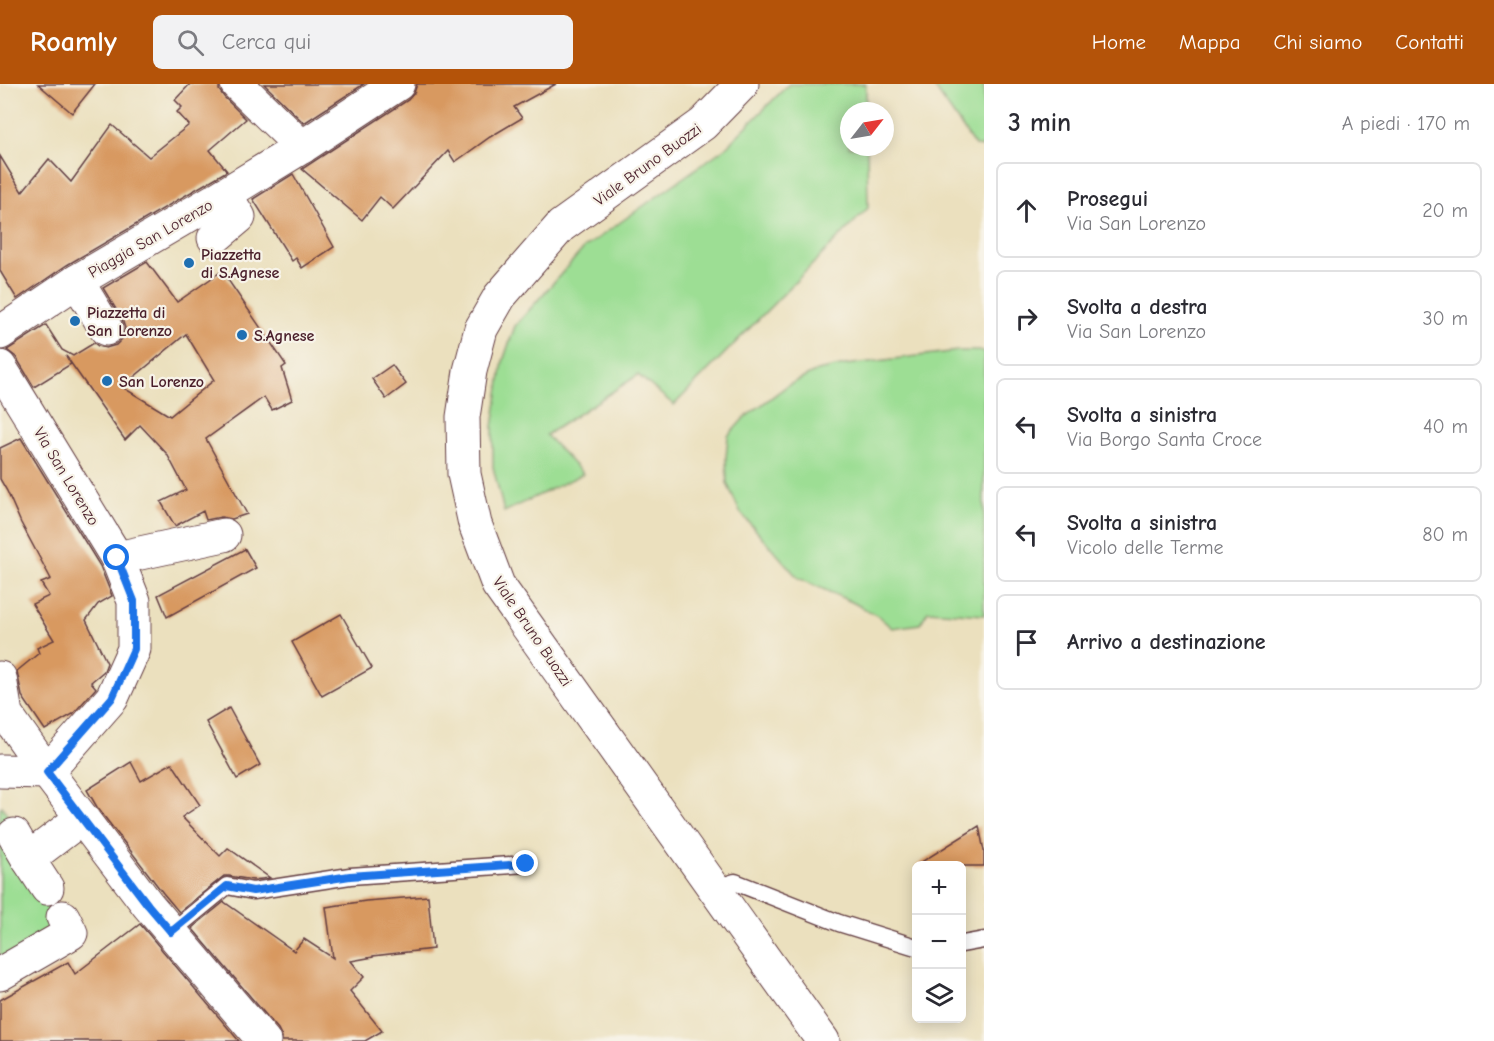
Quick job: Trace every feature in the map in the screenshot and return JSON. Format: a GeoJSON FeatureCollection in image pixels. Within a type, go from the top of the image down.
{"type":"FeatureCollection","features":[{"type":"Feature","properties":{"kind":"street"},"geometry":{"type":"LineString","coordinates":[[237,84],[302,147]]}},
{"type":"Feature","properties":{"kind":"street","name":"Piaggia San Lorenzo"},"geometry":{"type":"LineString","coordinates":[[0,333],[77,281],[302,147],[398,84]]}},
{"type":"Feature","properties":{"kind":"street","name":"Viale Bruno Buozzi"},"geometry":{"type":"LineString","coordinates":[[742,84],[703,124],[561,226],[500,296],[481,330],[470,370],[463,417],[464,474],[475,524],[498,585],[823,1041]]}},
{"type":"Feature","properties":{"kind":"street"},"geometry":{"type":"LineString","coordinates":[[214,238],[239,217],[225,194]]}},
{"type":"Feature","properties":{"kind":"street"},"geometry":{"type":"LineString","coordinates":[[77,281],[106,329]]}},
{"type":"Feature","properties":{"kind":"street","name":"Via San Lorenzo"},"geometry":{"type":"LineString","coordinates":[[0,367],[117,558],[134,601],[134,649],[112,698],[47,772]]}},
{"type":"Feature","properties":{"kind":"street"},"geometry":{"type":"LineString","coordinates":[[117,558],[224,535]]}},
{"type":"Feature","properties":{"kind":"street"},"geometry":{"type":"LineString","coordinates":[[0,678],[6,714],[47,772],[148,905],[264,1041]]}},
{"type":"Feature","properties":{"kind":"street"},"geometry":{"type":"LineString","coordinates":[[3,774],[47,772]]}},
{"type":"Feature","properties":{"kind":"street"},"geometry":{"type":"LineString","coordinates":[[47,888],[21,847],[82,818]]}},
{"type":"Feature","properties":{"kind":"street"},"geometry":{"type":"LineString","coordinates":[[0,974],[67,925]]}},
{"type":"Feature","properties":{"kind":"lane"},"geometry":{"type":"LineString","coordinates":[[171,932],[227,886],[253,891],[350,876],[526,864]]}},
{"type":"Feature","properties":{"kind":"lane"},"geometry":{"type":"LineString","coordinates":[[715,888],[735,882],[839,923],[912,946]]}},
{"type":"Feature","properties":{"kind":"lane"},"geometry":{"type":"LineString","coordinates":[[966,944],[984,940]]}},
{"type":"Feature","properties":{"kind":"green space"},"geometry":{"type":"Polygon","coordinates":[[[789,84],[866,84],[866,102],[840,102],[840,156],[867,156],[868,208],[674,405],[638,375],[546,435],[583,474],[504,512],[493,467],[493,427],[503,361],[515,326],[584,248],[725,148],[789,84]]]}},
{"type":"Feature","properties":{"kind":"green space"},"geometry":{"type":"Polygon","coordinates":[[[932,84],[984,84],[984,147],[975,146],[932,84]]]}},
{"type":"Feature","properties":{"kind":"green space"},"geometry":{"type":"Polygon","coordinates":[[[958,351],[984,351],[984,615],[928,611],[920,624],[892,628],[878,616],[852,602],[798,578],[740,512],[727,483],[728,436],[744,418],[787,386],[817,371],[845,365],[958,351]]]}},
{"type":"Feature","properties":{"kind":"green space"},"geometry":{"type":"Polygon","coordinates":[[[2,806],[12,822],[24,862],[62,930],[0,965],[0,808],[2,806]]]}},
{"type":"Feature","properties":{"kind":"building"},"geometry":{"type":"Polygon","coordinates":[[[38,84],[95,84],[72,113],[38,84]]]}},
{"type":"Feature","properties":{"kind":"building"},"geometry":{"type":"Polygon","coordinates":[[[190,84],[219,84],[219,90],[224,97],[246,119],[210,150],[227,171],[67,265],[17,299],[0,271],[0,156],[22,192],[49,159],[71,182],[112,125],[149,157],[189,125],[177,112],[182,107],[175,100],[190,84]]]}},
{"type":"Feature","properties":{"kind":"building"},"geometry":{"type":"Polygon","coordinates":[[[264,84],[364,84],[304,123],[264,84]]]}},
{"type":"Feature","properties":{"kind":"building"},"geometry":{"type":"Polygon","coordinates":[[[417,84],[556,84],[514,107],[522,118],[455,162],[448,151],[393,209],[380,197],[362,220],[302,169],[408,100],[417,84]]]}},
{"type":"Feature","properties":{"kind":"building"},"geometry":{"type":"Polygon","coordinates":[[[293,174],[334,247],[302,268],[296,258],[292,261],[253,199],[293,174]]]}},
{"type":"Feature","properties":{"kind":"building"},"geometry":{"type":"Polygon","coordinates":[[[147,262],[177,302],[222,271],[286,365],[282,368],[292,400],[272,410],[264,397],[206,439],[247,514],[232,519],[221,517],[206,520],[203,511],[175,526],[161,502],[186,490],[167,454],[140,425],[125,440],[66,356],[71,364],[34,387],[16,357],[7,350],[46,325],[62,350],[73,356],[94,343],[106,348],[116,345],[123,338],[125,328],[103,288],[147,262]],[[186,334],[122,387],[170,416],[214,380],[186,334]]]}},
{"type":"Feature","properties":{"kind":"building"},"geometry":{"type":"Polygon","coordinates":[[[392,365],[406,384],[386,399],[372,379],[392,365]]]}},
{"type":"Feature","properties":{"kind":"building"},"geometry":{"type":"Polygon","coordinates":[[[21,438],[100,566],[112,596],[98,604],[86,620],[107,663],[104,671],[91,682],[96,688],[73,714],[45,730],[22,696],[17,671],[39,653],[37,648],[54,640],[32,604],[49,596],[41,583],[51,579],[0,479],[0,448],[21,438]]]}},
{"type":"Feature","properties":{"kind":"building"},"geometry":{"type":"Polygon","coordinates":[[[245,549],[256,568],[167,617],[158,595],[245,549]]]}},
{"type":"Feature","properties":{"kind":"building"},"geometry":{"type":"Polygon","coordinates":[[[341,614],[372,668],[322,696],[292,642],[341,614]]]}},
{"type":"Feature","properties":{"kind":"building"},"geometry":{"type":"Polygon","coordinates":[[[229,708],[260,765],[237,779],[206,722],[229,708]]]}},
{"type":"Feature","properties":{"kind":"building"},"geometry":{"type":"Polygon","coordinates":[[[131,762],[141,781],[172,763],[200,805],[182,817],[220,856],[228,848],[270,878],[253,880],[224,876],[179,912],[97,807],[87,790],[131,762]]]}},
{"type":"Feature","properties":{"kind":"building"},"geometry":{"type":"Polygon","coordinates":[[[979,826],[984,851],[984,866],[966,866],[966,861],[923,861],[979,826]]]}},
{"type":"Feature","properties":{"kind":"building"},"geometry":{"type":"Polygon","coordinates":[[[428,896],[433,949],[351,961],[364,977],[350,991],[382,1031],[365,1041],[282,1041],[278,1029],[192,928],[224,902],[294,951],[304,939],[333,958],[326,907],[428,896]]]}},
{"type":"Feature","properties":{"kind":"building"},"geometry":{"type":"Polygon","coordinates":[[[140,924],[239,1041],[0,1041],[0,1000],[68,962],[75,974],[140,924]]]}},
{"type":"Feature","properties":{"kind":"place","name":"Piazzetta di S.Agnese"},"geometry":{"type":"Point","coordinates":[189,263]}},
{"type":"Feature","properties":{"kind":"place","name":"Piazzetta di San Lorenzo"},"geometry":{"type":"Point","coordinates":[75,321]}},
{"type":"Feature","properties":{"kind":"place","name":"S.Agnese"},"geometry":{"type":"Point","coordinates":[242,335]}},
{"type":"Feature","properties":{"kind":"place","name":"San Lorenzo"},"geometry":{"type":"Point","coordinates":[107,381]}},
{"type":"Feature","properties":{"kind":"route"},"geometry":{"type":"LineString","coordinates":[[117,558],[134,601],[134,649],[112,698],[47,772],[171,932],[227,886],[253,891],[350,876],[526,864]]}}]}
